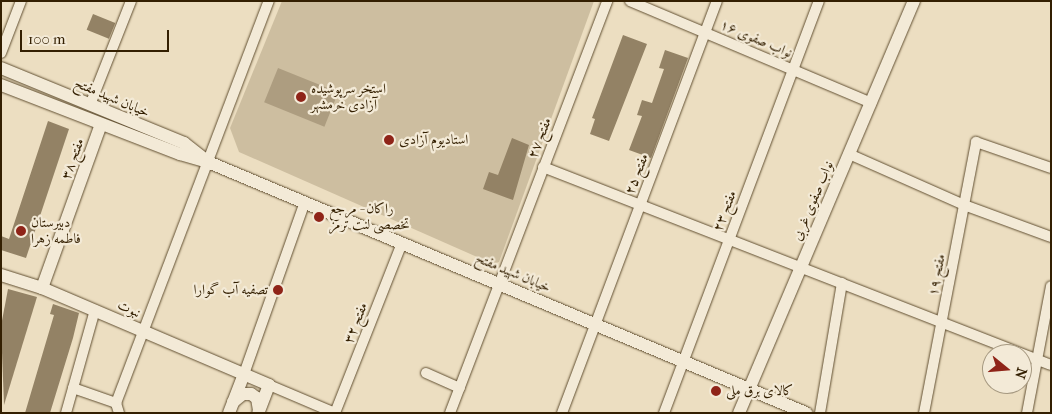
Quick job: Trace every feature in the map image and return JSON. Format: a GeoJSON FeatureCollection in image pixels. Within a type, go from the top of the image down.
{"type":"FeatureCollection","features":[{"type":"Feature","properties":{"kind":"street"},"geometry":{"type":"LineString","coordinates":[[1,53],[21,1]]}},
{"type":"Feature","properties":{"kind":"street"},"geometry":{"type":"LineString","coordinates":[[90,105],[131,1]]}},
{"type":"Feature","properties":{"kind":"street"},"geometry":{"type":"LineString","coordinates":[[73,388],[118,408],[175,245],[270,1]]}},
{"type":"Feature","properties":{"kind":"street","name":"مفتح ۲۷"},"geometry":{"type":"LineString","coordinates":[[450,413],[607,1]]}},
{"type":"Feature","properties":{"kind":"street","name":"نواب صفوی ۱۶"},"geometry":{"type":"LineString","coordinates":[[630,1],[871,103]]}},
{"type":"Feature","properties":{"kind":"street","name":"مفتح ۲۵"},"geometry":{"type":"LineString","coordinates":[[562,413],[717,1]]}},
{"type":"Feature","properties":{"kind":"street","name":"مفتح ۲۳"},"geometry":{"type":"LineString","coordinates":[[664,413],[819,1]]}},
{"type":"Feature","properties":{"kind":"street","name":"نواب صفوی غربی"},"geometry":{"type":"LineString","coordinates":[[739,413],[914,1]]}},
{"type":"Feature","properties":{"kind":"street","name":"خیابان شهید مفتح"},"geometry":{"type":"LineString","coordinates":[[1,68],[184,143],[208,162]]}},
{"type":"Feature","properties":{"kind":"street","name":"خیابان شهید مفتح"},"geometry":{"type":"LineString","coordinates":[[1,85],[101,124],[208,162],[806,413]]}},
{"type":"Feature","properties":{"kind":"street","name":"مفتح ۳۸"},"geometry":{"type":"LineString","coordinates":[[42,288],[101,124]]}},
{"type":"Feature","properties":{"kind":"street","name":"مفتح ۱۹"},"geometry":{"type":"LineString","coordinates":[[924,413],[976,142],[1051,168]]}},
{"type":"Feature","properties":{"kind":"street"},"geometry":{"type":"LineString","coordinates":[[849,154],[964,205],[1051,237]]}},
{"type":"Feature","properties":{"kind":"street"},"geometry":{"type":"LineString","coordinates":[[543,167],[1051,365]]}},
{"type":"Feature","properties":{"kind":"street"},"geometry":{"type":"LineString","coordinates":[[231,408],[305,202]]}},
{"type":"Feature","properties":{"kind":"street","name":"مفتح ۳۲"},"geometry":{"type":"LineString","coordinates":[[335,413],[402,243]]}},
{"type":"Feature","properties":{"kind":"street","name":"نبوت"},"geometry":{"type":"LineString","coordinates":[[1,276],[42,288],[269,385]]}},
{"type":"Feature","properties":{"kind":"street"},"geometry":{"type":"LineString","coordinates":[[820,413],[842,283]]}},
{"type":"Feature","properties":{"kind":"street"},"geometry":{"type":"LineString","coordinates":[[1027,413],[1051,286]]}},
{"type":"Feature","properties":{"kind":"street"},"geometry":{"type":"LineString","coordinates":[[66,413],[95,310]]}},
{"type":"Feature","properties":{"kind":"street"},"geometry":{"type":"LineString","coordinates":[[426,373],[460,388]]}},
{"type":"Feature","properties":{"kind":"street"},"geometry":{"type":"LineString","coordinates":[[259,412],[269,385],[335,413]]}},
{"type":"Feature","properties":{"kind":"street"},"geometry":{"type":"LineString","coordinates":[[231,408],[242,394],[250,394],[257,398],[259,412]]}},
{"type":"Feature","properties":{"kind":"shaded area","name":"استادیوم آزادی"},"geometry":{"type":"Polygon","coordinates":[[[282,1],[594,1],[499,262],[493,264],[239,152],[230,128],[282,1]]]}},
{"type":"Feature","properties":{"kind":"shaded area","name":"استخر سرپوشیده آزادی خرمشهر"},"geometry":{"type":"Polygon","coordinates":[[[278,68],[338,92],[324,127],[264,102],[278,68]]]}},
{"type":"Feature","properties":{"kind":"building"},"geometry":{"type":"Polygon","coordinates":[[[93,14],[115,23],[109,39],[87,30],[93,14]]]}},
{"type":"Feature","properties":{"kind":"building"},"geometry":{"type":"Polygon","coordinates":[[[623,35],[647,44],[609,141],[590,134],[595,119],[592,118],[623,35]]]}},
{"type":"Feature","properties":{"kind":"building"},"geometry":{"type":"Polygon","coordinates":[[[665,50],[688,58],[651,158],[629,150],[642,116],[637,115],[642,100],[652,103],[664,69],[659,68],[665,50]]]}},
{"type":"Feature","properties":{"kind":"building"},"geometry":{"type":"Polygon","coordinates":[[[48,121],[69,129],[26,258],[1,250],[1,236],[9,239],[48,121]]]}},
{"type":"Feature","properties":{"kind":"building"},"geometry":{"type":"Polygon","coordinates":[[[512,138],[529,145],[513,200],[483,189],[489,172],[498,175],[512,138]]]}},
{"type":"Feature","properties":{"kind":"building"},"geometry":{"type":"Polygon","coordinates":[[[8,289],[37,297],[4,405],[1,326],[8,289]]]}},
{"type":"Feature","properties":{"kind":"building"},"geometry":{"type":"Polygon","coordinates":[[[53,304],[79,313],[73,338],[50,413],[25,413],[54,315],[50,314],[53,304]]]}},
{"type":"Feature","properties":{"kind":"place","name":"استخر سرپوشیده آزادی خرمشهر"},"geometry":{"type":"Point","coordinates":[301,97]}},
{"type":"Feature","properties":{"kind":"place","name":"استادیوم آزادی"},"geometry":{"type":"Point","coordinates":[389,140]}},
{"type":"Feature","properties":{"kind":"place","name":"راکان - مرجع تخصصی لنت ترمز"},"geometry":{"type":"Point","coordinates":[319,217]}},
{"type":"Feature","properties":{"kind":"place","name":"دبیرستان فاطمه زهرا"},"geometry":{"type":"Point","coordinates":[21,231]}},
{"type":"Feature","properties":{"kind":"place","name":"تصفیه آب گوارا"},"geometry":{"type":"Point","coordinates":[278,290]}},
{"type":"Feature","properties":{"kind":"place","name":"کالای برق ملی"},"geometry":{"type":"Point","coordinates":[716,391]}}]}
